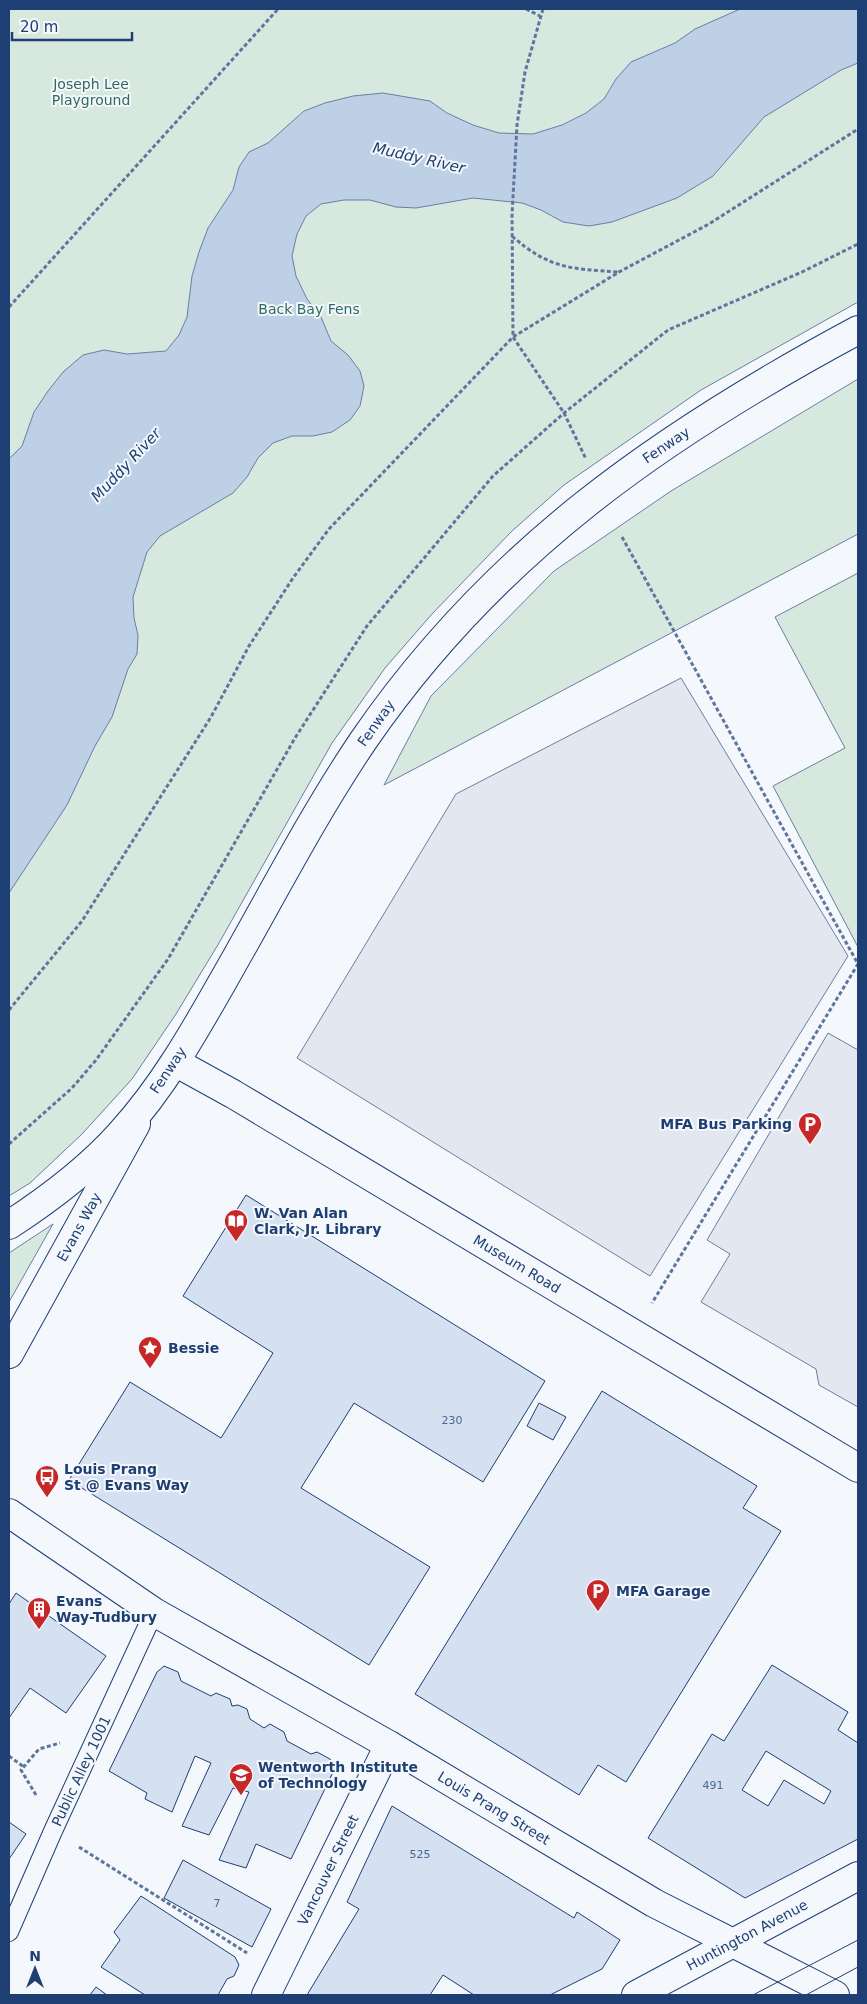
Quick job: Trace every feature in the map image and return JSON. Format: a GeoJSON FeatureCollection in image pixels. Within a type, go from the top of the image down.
{"type":"FeatureCollection","features":[{"type":"Feature","properties":{"kind":"main road","name":"Fenway"},"geometry":{"type":"LineString","coordinates":[[9,1225],[55,1193],[87,1166],[119,1135],[149,1098],[175,1062],[345,769],[405,683],[474,603],[553,529],[634,466],[719,410],[858,330]]}},
{"type":"Feature","properties":{"kind":"main road","name":"Museum Road"},"geometry":{"type":"LineString","coordinates":[[175,1062],[233,1094],[858,1468]]}},
{"type":"Feature","properties":{"kind":"main road","name":"Evans Way"},"geometry":{"type":"LineString","coordinates":[[9,1354],[149,1098]]}},
{"type":"Feature","properties":{"kind":"main road","name":"Louis Prang Street"},"geometry":{"type":"LineString","coordinates":[[9,1513],[154,1612],[389,1745],[654,1903],[835,1995]]}},
{"type":"Feature","properties":{"kind":"main road","name":"Vancouver Street"},"geometry":{"type":"LineString","coordinates":[[266,1995],[389,1745]]}},
{"type":"Feature","properties":{"kind":"main road","name":"Huntington Avenue"},"geometry":{"type":"LineString","coordinates":[[636,1995],[731,1942],[858,1876]]}},
{"type":"Feature","properties":{"kind":"lane","name":"Public Alley 1001"},"geometry":{"type":"LineString","coordinates":[[9,1932],[52,1831],[154,1612]]}},
{"type":"Feature","properties":{"kind":"path"},"geometry":{"type":"LineString","coordinates":[[9,307],[278,9]]}},
{"type":"Feature","properties":{"kind":"path"},"geometry":{"type":"LineString","coordinates":[[526,9],[540,16]]}},
{"type":"Feature","properties":{"kind":"path"},"geometry":{"type":"LineString","coordinates":[[543,9],[525,72],[518,125],[512,215],[512,337],[564,413],[587,460]]}},
{"type":"Feature","properties":{"kind":"path"},"geometry":{"type":"LineString","coordinates":[[9,1010],[82,921],[211,717],[249,646],[293,578],[329,529],[512,337],[619,272],[709,224],[858,129]]}},
{"type":"Feature","properties":{"kind":"path"},"geometry":{"type":"LineString","coordinates":[[512,236],[530,252],[545,261],[583,270],[619,272]]}},
{"type":"Feature","properties":{"kind":"path"},"geometry":{"type":"LineString","coordinates":[[622,537],[858,964],[650,1305]]}},
{"type":"Feature","properties":{"kind":"path"},"geometry":{"type":"LineString","coordinates":[[9,1756],[24,1767]]}},
{"type":"Feature","properties":{"kind":"path"},"geometry":{"type":"LineString","coordinates":[[52,1831],[251,1955]]}},
{"type":"Feature","properties":{"kind":"green space","name":"Back Bay Fens"},"geometry":{"type":"Polygon","coordinates":[[[9,9],[858,9],[858,302],[701,390],[564,485],[512,531],[432,614],[385,668],[332,743],[219,943],[176,1014],[132,1079],[82,1134],[30,1183],[9,1196],[9,9]]]}},
{"type":"Feature","properties":{"kind":"green space"},"geometry":{"type":"Polygon","coordinates":[[[858,379],[858,534],[384,785],[431,696],[554,571],[671,491],[858,379]]]}},
{"type":"Feature","properties":{"kind":"green space"},"geometry":{"type":"Polygon","coordinates":[[[858,573],[858,947],[773,786],[845,748],[775,617],[858,573]]]}},
{"type":"Feature","properties":{"kind":"green space"},"geometry":{"type":"Polygon","coordinates":[[[53,1224],[9,1302],[9,1253],[53,1224]]]}},
{"type":"Feature","properties":{"kind":"shaded area"},"geometry":{"type":"Polygon","coordinates":[[[681,678],[848,956],[650,1276],[297,1058],[456,794],[681,678]]]}},
{"type":"Feature","properties":{"kind":"shaded area","name":"MFA Bus Parking"},"geometry":{"type":"Polygon","coordinates":[[[828,1033],[858,1050],[858,1407],[819,1385],[816,1369],[701,1302],[730,1254],[707,1240],[828,1033]]]}},
{"type":"Feature","properties":{"kind":"water","name":"Muddy River"},"geometry":{"type":"Polygon","coordinates":[[[740,9],[858,9],[858,63],[841,70],[764,117],[713,176],[677,198],[612,222],[589,226],[563,222],[541,210],[522,203],[473,198],[416,208],[396,207],[370,200],[344,200],[321,204],[306,216],[297,234],[292,256],[296,276],[307,299],[321,317],[331,341],[348,355],[360,371],[364,386],[360,406],[350,420],[332,432],[313,436],[292,436],[273,443],[258,458],[247,477],[233,493],[160,536],[147,552],[133,597],[134,618],[138,635],[137,654],[128,669],[112,717],[95,746],[67,805],[9,893],[9,459],[22,446],[34,412],[63,372],[83,355],[104,350],[127,354],[166,351],[179,335],[187,317],[192,276],[199,252],[208,228],[233,190],[239,167],[249,152],[268,143],[304,111],[325,103],[353,96],[383,93],[430,101],[447,113],[473,125],[499,133],[533,134],[562,125],[586,113],[604,99],[616,79],[631,62],[675,43],[695,29],[740,9]]]}},
{"type":"Feature","properties":{"kind":"building"},"geometry":{"type":"Polygon","coordinates":[[[246,1195],[545,1381],[483,1482],[354,1403],[301,1488],[430,1567],[369,1665],[69,1480],[130,1382],[221,1438],[273,1353],[183,1296],[246,1195]]]}},
{"type":"Feature","properties":{"kind":"building","name":"MFA Garage"},"geometry":{"type":"Polygon","coordinates":[[[602,1391],[757,1486],[743,1508],[781,1531],[626,1782],[598,1765],[579,1795],[415,1694],[602,1391]]]}},
{"type":"Feature","properties":{"kind":"building"},"geometry":{"type":"Polygon","coordinates":[[[539,1403],[566,1417],[553,1440],[527,1426],[539,1403]]]}},
{"type":"Feature","properties":{"kind":"building","name":"Evans Way-Tudbury"},"geometry":{"type":"Polygon","coordinates":[[[16,1593],[106,1656],[66,1713],[30,1688],[9,1718],[9,1604],[16,1593]]]}},
{"type":"Feature","properties":{"kind":"building"},"geometry":{"type":"Polygon","coordinates":[[[772,1665],[848,1712],[838,1730],[858,1743],[858,1839],[745,1898],[648,1838],[712,1734],[724,1741],[772,1665]],[[766,1751],[742,1790],[768,1806],[784,1780],[824,1804],[831,1791],[766,1751]]]}},
{"type":"Feature","properties":{"kind":"building"},"geometry":{"type":"Polygon","coordinates":[[[164,1666],[178,1672],[181,1681],[211,1696],[216,1693],[230,1699],[232,1706],[238,1705],[247,1709],[250,1719],[264,1728],[270,1724],[284,1732],[287,1741],[311,1754],[317,1752],[330,1759],[335,1768],[291,1859],[256,1844],[246,1868],[219,1860],[249,1792],[233,1788],[209,1835],[182,1826],[211,1763],[195,1756],[172,1812],[145,1799],[147,1793],[109,1771],[157,1672],[164,1666]]]}},
{"type":"Feature","properties":{"kind":"building"},"geometry":{"type":"Polygon","coordinates":[[[392,1806],[574,1918],[577,1912],[620,1940],[602,1969],[550,1995],[474,1995],[443,1975],[430,1995],[307,1995],[359,1909],[347,1902],[392,1806]]]}},
{"type":"Feature","properties":{"kind":"building"},"geometry":{"type":"Polygon","coordinates":[[[9,1822],[26,1834],[9,1859],[9,1822]]]}},
{"type":"Feature","properties":{"kind":"building"},"geometry":{"type":"Polygon","coordinates":[[[183,1860],[271,1909],[252,1947],[164,1898],[183,1860]]]}},
{"type":"Feature","properties":{"kind":"building"},"geometry":{"type":"Polygon","coordinates":[[[141,1896],[235,1957],[239,1965],[234,1976],[227,1979],[218,1995],[145,1995],[101,1967],[120,1940],[114,1932],[141,1896]]]}},
{"type":"Feature","properties":{"kind":"building"},"geometry":{"type":"Polygon","coordinates":[[[96,1987],[107,1995],[90,1995],[96,1987]]]}},
{"type":"Feature","properties":{"kind":"tram line"},"geometry":{"type":"LineString","coordinates":[[753,1995],[858,1940]]}},
{"type":"Feature","properties":{"kind":"tram line"},"geometry":{"type":"LineString","coordinates":[[806,1995],[858,1967]]}},
{"type":"Feature","properties":{"kind":"place","name":"MFA Bus Parking"},"geometry":{"type":"Point","coordinates":[810,1145]}},
{"type":"Feature","properties":{"kind":"place","name":"W. Van Alan Clark, Jr. Library"},"geometry":{"type":"Point","coordinates":[236,1242]}},
{"type":"Feature","properties":{"kind":"place","name":"Bessie"},"geometry":{"type":"Point","coordinates":[150,1369]}},
{"type":"Feature","properties":{"kind":"place","name":"Louis Prang St @ Evans Way"},"geometry":{"type":"Point","coordinates":[47,1498]}},
{"type":"Feature","properties":{"kind":"place","name":"MFA Garage"},"geometry":{"type":"Point","coordinates":[598,1612]}},
{"type":"Feature","properties":{"kind":"place","name":"Evans Way-Tudbury"},"geometry":{"type":"Point","coordinates":[39,1630]}},
{"type":"Feature","properties":{"kind":"place","name":"Wentworth Institute of Technology"},"geometry":{"type":"Point","coordinates":[241,1796]}},
{"type":"Feature","properties":{"kind":"park label","name":"Joseph Lee Playground"},"geometry":{"type":"Point","coordinates":[91,92]}}]}
